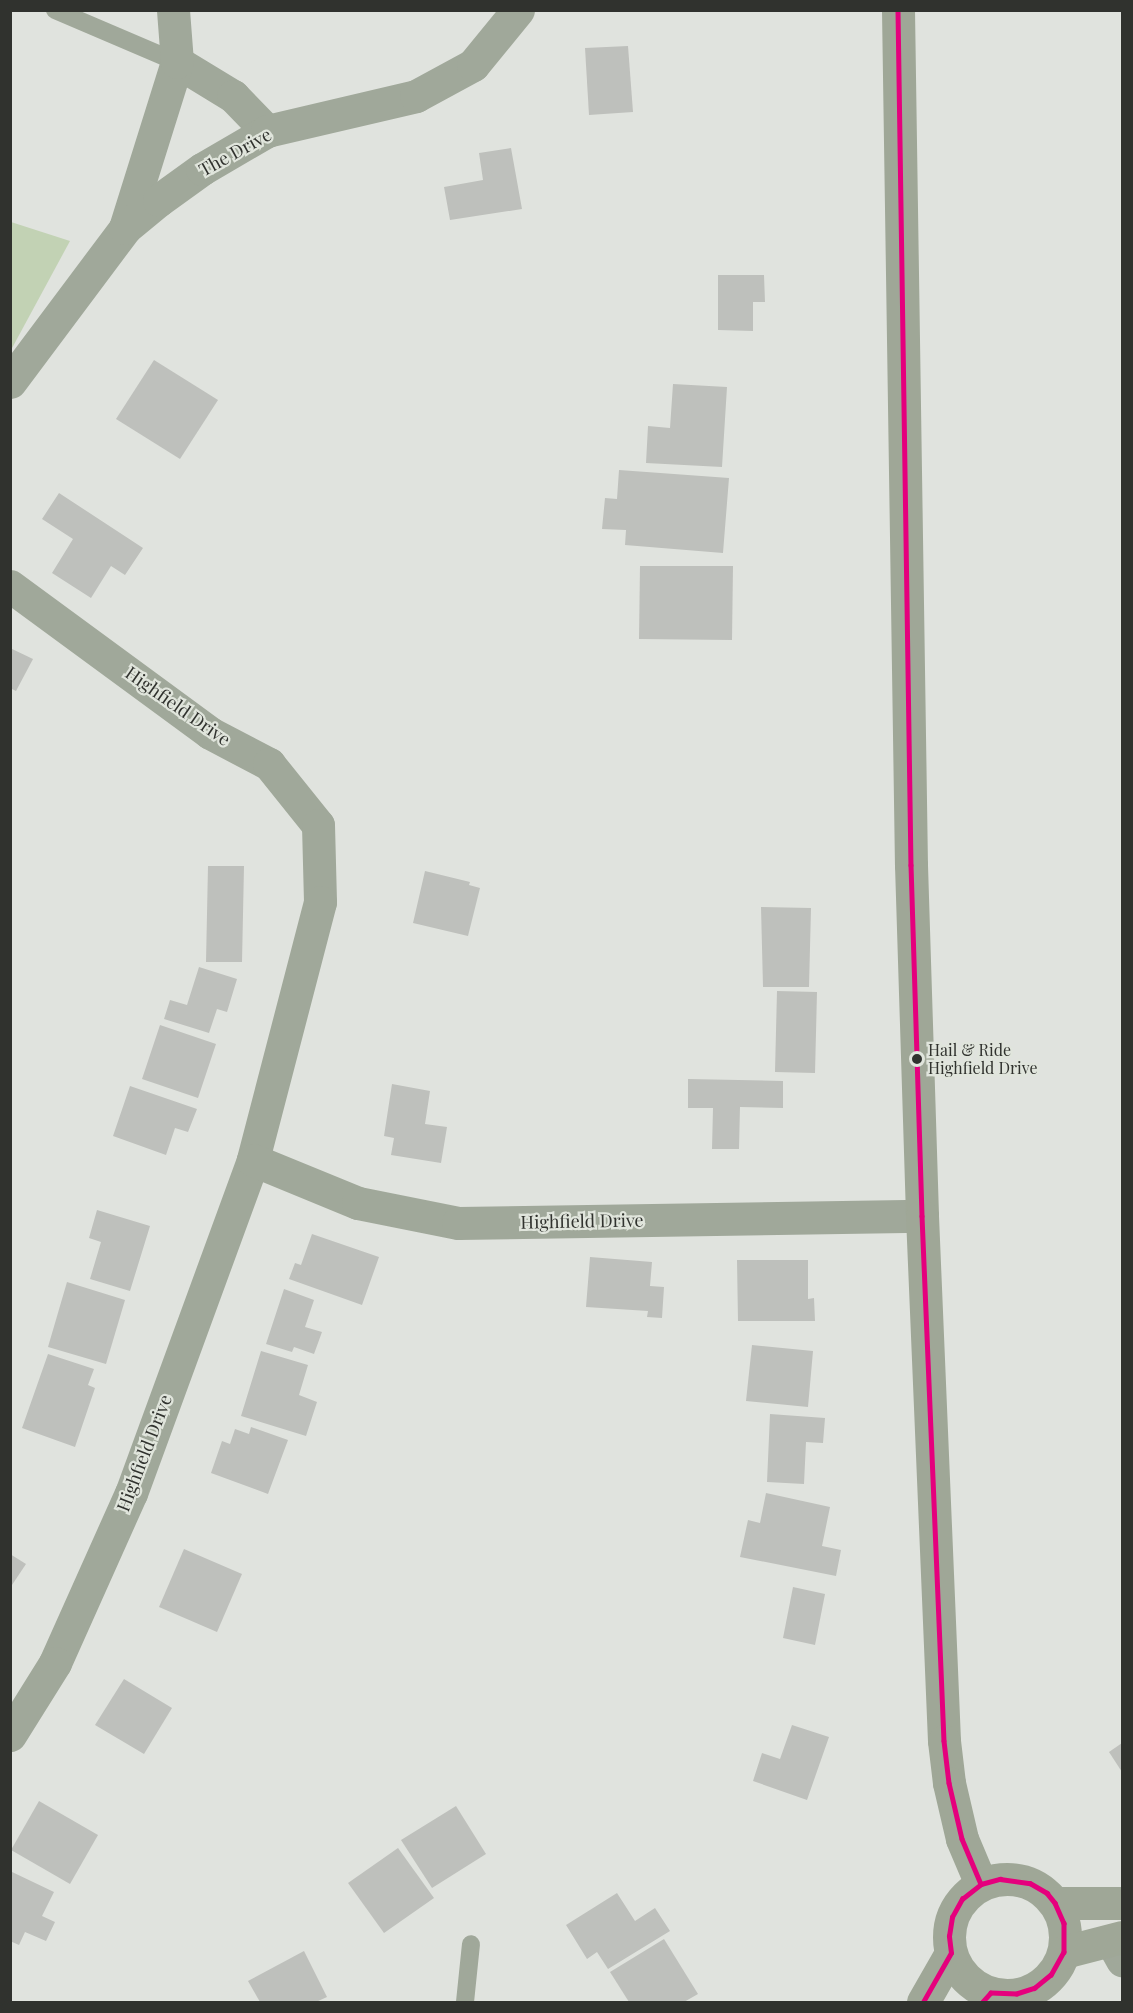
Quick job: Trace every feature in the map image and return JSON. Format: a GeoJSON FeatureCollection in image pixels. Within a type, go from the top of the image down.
{"type":"FeatureCollection","features":[{"type":"Feature","properties":{"kind":"street"},"geometry":{"type":"LineString","coordinates":[[125,228],[177,62],[173,10]]}},
{"type":"Feature","properties":{"kind":"street","name":"The Drive"},"geometry":{"type":"LineString","coordinates":[[10,382],[125,228],[202,169],[267,131],[416,96],[473,64],[518,10]]}},
{"type":"Feature","properties":{"kind":"street"},"geometry":{"type":"LineString","coordinates":[[898,10],[911,865],[922,1216],[944,1741],[949,1783],[962,1839],[981,1884]]}},
{"type":"Feature","properties":{"kind":"street"},"geometry":{"type":"LineString","coordinates":[[177,62],[233,96],[267,131]]}},
{"type":"Feature","properties":{"kind":"street","name":"Highfield Drive"},"geometry":{"type":"LineString","coordinates":[[10,586],[210,733],[269,764],[318,825],[320,902],[253,1160],[131,1492],[55,1663],[10,1736]]}},
{"type":"Feature","properties":{"kind":"street","name":"Highfield Drive"},"geometry":{"type":"LineString","coordinates":[[253,1160],[358,1203],[458,1223],[922,1216]]}},
{"type":"Feature","properties":{"kind":"street"},"geometry":{"type":"LineString","coordinates":[[1000,1879],[1030,1883],[1047,1893],[1055,1903],[1064,1923],[1064,1952],[1051,1976],[1035,1988],[1017,1994],[987,1998],[958,1970],[951,1953],[949,1936],[952,1917],[962,1899],[981,1884],[1000,1879]]}},
{"type":"Feature","properties":{"kind":"street"},"geometry":{"type":"LineString","coordinates":[[1055,1903],[1122,1903]]}},
{"type":"Feature","properties":{"kind":"street"},"geometry":{"type":"LineString","coordinates":[[1064,1952],[1119,1946]]}},
{"type":"Feature","properties":{"kind":"street"},"geometry":{"type":"LineString","coordinates":[[923,2002],[951,1953]]}},
{"type":"Feature","properties":{"kind":"lane"},"geometry":{"type":"LineString","coordinates":[[55,10],[177,62]]}},
{"type":"Feature","properties":{"kind":"lane"},"geometry":{"type":"LineString","coordinates":[[465,2002],[471,1944]]}},
{"type":"Feature","properties":{"kind":"green space"},"geometry":{"type":"Polygon","coordinates":[[[10,222],[70,241],[11,350],[10,222]]]}},
{"type":"Feature","properties":{"kind":"building"},"geometry":{"type":"Polygon","coordinates":[[[628,46],[633,112],[589,115],[585,48],[628,46]]]}},
{"type":"Feature","properties":{"kind":"building"},"geometry":{"type":"Polygon","coordinates":[[[511,148],[522,209],[450,220],[444,187],[483,180],[479,153],[511,148]]]}},
{"type":"Feature","properties":{"kind":"building"},"geometry":{"type":"Polygon","coordinates":[[[718,275],[764,275],[765,302],[753,302],[753,331],[718,330],[718,275]]]}},
{"type":"Feature","properties":{"kind":"building"},"geometry":{"type":"Polygon","coordinates":[[[154,360],[218,400],[180,459],[116,419],[154,360]]]}},
{"type":"Feature","properties":{"kind":"building"},"geometry":{"type":"Polygon","coordinates":[[[673,384],[727,387],[722,467],[646,463],[648,426],[670,428],[673,384]]]}},
{"type":"Feature","properties":{"kind":"building"},"geometry":{"type":"Polygon","coordinates":[[[619,470],[729,478],[723,553],[625,545],[626,530],[602,529],[605,498],[617,499],[619,470]]]}},
{"type":"Feature","properties":{"kind":"building"},"geometry":{"type":"Polygon","coordinates":[[[59,493],[143,548],[125,575],[111,566],[91,598],[52,573],[73,539],[42,519],[59,493]]]}},
{"type":"Feature","properties":{"kind":"building"},"geometry":{"type":"Polygon","coordinates":[[[640,566],[733,566],[732,640],[639,639],[640,566]]]}},
{"type":"Feature","properties":{"kind":"building"},"geometry":{"type":"Polygon","coordinates":[[[10,648],[33,659],[16,691],[10,688],[10,648]]]}},
{"type":"Feature","properties":{"kind":"building"},"geometry":{"type":"Polygon","coordinates":[[[208,866],[244,866],[242,962],[206,962],[208,866]]]}},
{"type":"Feature","properties":{"kind":"building"},"geometry":{"type":"Polygon","coordinates":[[[425,871],[470,882],[469,885],[480,888],[468,936],[413,923],[425,871]]]}},
{"type":"Feature","properties":{"kind":"building"},"geometry":{"type":"Polygon","coordinates":[[[761,907],[811,908],[809,987],[763,987],[761,907]]]}},
{"type":"Feature","properties":{"kind":"building"},"geometry":{"type":"Polygon","coordinates":[[[199,967],[237,979],[227,1012],[217,1009],[209,1033],[164,1019],[170,1000],[187,1005],[199,967]]]}},
{"type":"Feature","properties":{"kind":"building"},"geometry":{"type":"Polygon","coordinates":[[[777,991],[817,992],[815,1073],[775,1072],[777,991]]]}},
{"type":"Feature","properties":{"kind":"building"},"geometry":{"type":"Polygon","coordinates":[[[160,1025],[216,1044],[198,1098],[142,1079],[160,1025]]]}},
{"type":"Feature","properties":{"kind":"building"},"geometry":{"type":"Polygon","coordinates":[[[688,1079],[783,1081],[783,1108],[740,1107],[739,1149],[712,1149],[713,1108],[688,1108],[688,1079]]]}},
{"type":"Feature","properties":{"kind":"building"},"geometry":{"type":"Polygon","coordinates":[[[392,1084],[430,1091],[425,1124],[447,1127],[441,1163],[391,1155],[394,1138],[384,1136],[392,1084]]]}},
{"type":"Feature","properties":{"kind":"building"},"geometry":{"type":"Polygon","coordinates":[[[130,1086],[197,1109],[188,1132],[175,1128],[166,1155],[113,1136],[130,1086]]]}},
{"type":"Feature","properties":{"kind":"building"},"geometry":{"type":"Polygon","coordinates":[[[97,1210],[150,1226],[130,1291],[90,1279],[101,1242],[89,1238],[97,1210]]]}},
{"type":"Feature","properties":{"kind":"building"},"geometry":{"type":"Polygon","coordinates":[[[312,1234],[379,1257],[362,1305],[289,1279],[295,1263],[301,1265],[312,1234]]]}},
{"type":"Feature","properties":{"kind":"building"},"geometry":{"type":"Polygon","coordinates":[[[590,1257],[652,1262],[650,1286],[664,1287],[662,1318],[647,1317],[648,1311],[586,1307],[590,1257]]]}},
{"type":"Feature","properties":{"kind":"building"},"geometry":{"type":"Polygon","coordinates":[[[737,1260],[808,1260],[808,1299],[814,1298],[815,1321],[738,1321],[737,1260]]]}},
{"type":"Feature","properties":{"kind":"building"},"geometry":{"type":"Polygon","coordinates":[[[67,1282],[125,1300],[106,1364],[48,1347],[67,1282]]]}},
{"type":"Feature","properties":{"kind":"building"},"geometry":{"type":"Polygon","coordinates":[[[284,1289],[314,1300],[305,1327],[322,1332],[314,1354],[294,1347],[292,1352],[266,1344],[284,1289]]]}},
{"type":"Feature","properties":{"kind":"building"},"geometry":{"type":"Polygon","coordinates":[[[752,1345],[813,1351],[808,1407],[746,1401],[752,1345]]]}},
{"type":"Feature","properties":{"kind":"building"},"geometry":{"type":"Polygon","coordinates":[[[261,1351],[308,1365],[299,1395],[317,1402],[306,1436],[241,1416],[261,1351]]]}},
{"type":"Feature","properties":{"kind":"building"},"geometry":{"type":"Polygon","coordinates":[[[48,1354],[94,1369],[88,1385],[95,1388],[75,1447],[22,1428],[48,1354]]]}},
{"type":"Feature","properties":{"kind":"building"},"geometry":{"type":"Polygon","coordinates":[[[770,1414],[825,1418],[823,1443],[806,1442],[804,1484],[767,1482],[770,1414]]]}},
{"type":"Feature","properties":{"kind":"building"},"geometry":{"type":"Polygon","coordinates":[[[251,1427],[288,1440],[268,1494],[211,1473],[222,1441],[230,1444],[235,1429],[249,1434],[251,1427]]]}},
{"type":"Feature","properties":{"kind":"building"},"geometry":{"type":"Polygon","coordinates":[[[766,1493],[830,1507],[822,1546],[841,1550],[836,1576],[740,1557],[748,1520],[760,1523],[766,1493]]]}},
{"type":"Feature","properties":{"kind":"building"},"geometry":{"type":"Polygon","coordinates":[[[184,1549],[242,1574],[217,1632],[159,1607],[184,1549]]]}},
{"type":"Feature","properties":{"kind":"building"},"geometry":{"type":"Polygon","coordinates":[[[10,1554],[26,1564],[10,1588],[10,1554]]]}},
{"type":"Feature","properties":{"kind":"building"},"geometry":{"type":"Polygon","coordinates":[[[793,1587],[825,1594],[815,1645],[783,1638],[793,1587]]]}},
{"type":"Feature","properties":{"kind":"building"},"geometry":{"type":"Polygon","coordinates":[[[124,1679],[172,1708],[144,1754],[95,1725],[124,1679]]]}},
{"type":"Feature","properties":{"kind":"building"},"geometry":{"type":"Polygon","coordinates":[[[792,1725],[829,1737],[807,1800],[753,1781],[762,1753],[780,1759],[792,1725]]]}},
{"type":"Feature","properties":{"kind":"building"},"geometry":{"type":"Polygon","coordinates":[[[1122,1743],[1122,1772],[1109,1752],[1122,1743]]]}},
{"type":"Feature","properties":{"kind":"building"},"geometry":{"type":"Polygon","coordinates":[[[39,1801],[98,1835],[70,1884],[11,1850],[39,1801]]]}},
{"type":"Feature","properties":{"kind":"building"},"geometry":{"type":"Polygon","coordinates":[[[456,1806],[486,1854],[432,1888],[401,1840],[456,1806]]]}},
{"type":"Feature","properties":{"kind":"building"},"geometry":{"type":"Polygon","coordinates":[[[398,1848],[434,1898],[384,1933],[348,1883],[398,1848]]]}},
{"type":"Feature","properties":{"kind":"building"},"geometry":{"type":"Polygon","coordinates":[[[10,1871],[54,1892],[42,1916],[55,1922],[46,1941],[25,1932],[19,1945],[10,1941],[10,1871]]]}},
{"type":"Feature","properties":{"kind":"building"},"geometry":{"type":"Polygon","coordinates":[[[617,1893],[635,1921],[655,1908],[670,1931],[608,1969],[597,1952],[587,1959],[566,1925],[617,1893]]]}},
{"type":"Feature","properties":{"kind":"building"},"geometry":{"type":"Polygon","coordinates":[[[664,1939],[698,1994],[684,2002],[629,2002],[610,1972],[664,1939]]]}},
{"type":"Feature","properties":{"kind":"building"},"geometry":{"type":"Polygon","coordinates":[[[304,1951],[327,1997],[316,2002],[260,2002],[248,1981],[304,1951]]]}},
{"type":"Feature","properties":{"kind":"transit line"},"geometry":{"type":"LineString","coordinates":[[898,10],[911,865],[922,1216],[944,1741],[949,1783],[962,1839],[981,1884]]}},
{"type":"Feature","properties":{"kind":"transit line"},"geometry":{"type":"LineString","coordinates":[[923,2002],[951,1953],[949,1936],[952,1917],[962,1899],[981,1884],[1000,1879],[1030,1883],[1047,1893],[1055,1903],[1064,1923],[1064,1952],[1051,1975],[1035,1988],[1017,1994],[991,1993],[983,2002]]}},
{"type":"Feature","properties":{"kind":"place","name":"Hail & Ride Highfield Drive"},"geometry":{"type":"Point","coordinates":[917,1059]}}]}
